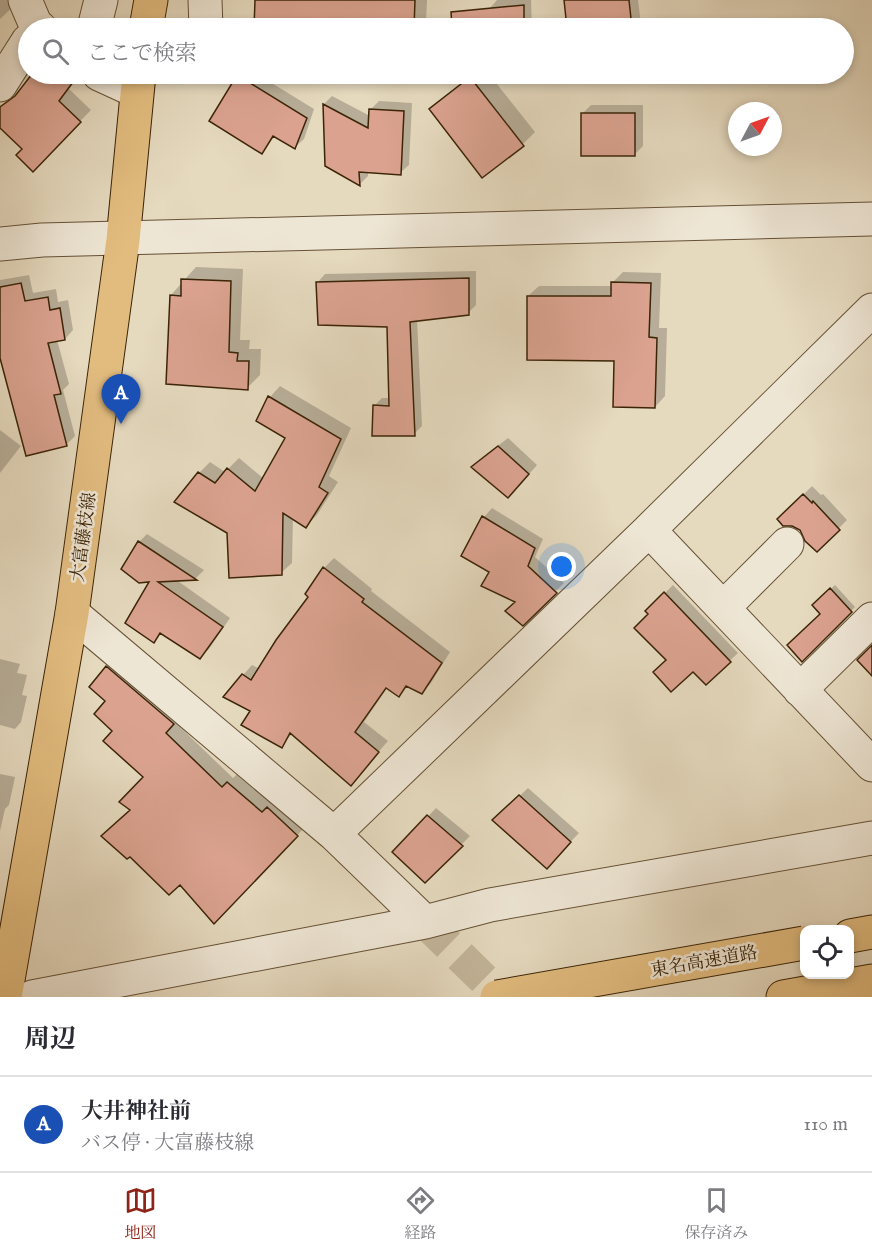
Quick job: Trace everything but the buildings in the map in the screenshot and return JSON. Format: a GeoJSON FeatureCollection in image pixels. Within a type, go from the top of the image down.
{"type":"FeatureCollection","features":[{"type":"Feature","properties":{"kind":"main road"},"geometry":{"type":"LineString","coordinates":[[148,18],[151,0]]}},
{"type":"Feature","properties":{"kind":"main road","name":"大富藤枝線"},"geometry":{"type":"LineString","coordinates":[[5,997],[72,613],[123,240],[137,84]]}},
{"type":"Feature","properties":{"kind":"main road"},"geometry":{"type":"LineString","coordinates":[[854,935],[872,932]]}},
{"type":"Feature","properties":{"kind":"main road","name":"東名高速道路"},"geometry":{"type":"LineString","coordinates":[[497,997],[800,944]]}},
{"type":"Feature","properties":{"kind":"main road"},"geometry":{"type":"LineString","coordinates":[[783,997],[872,981]]}},
{"type":"Feature","properties":{"kind":"street"},"geometry":{"type":"LineString","coordinates":[[25,0],[33,18]]}},
{"type":"Feature","properties":{"kind":"street"},"geometry":{"type":"LineString","coordinates":[[96,18],[101,0]]}},
{"type":"Feature","properties":{"kind":"street"},"geometry":{"type":"LineString","coordinates":[[205,0],[206,18]]}},
{"type":"Feature","properties":{"kind":"street"},"geometry":{"type":"LineString","coordinates":[[0,85],[18,57]]}},
{"type":"Feature","properties":{"kind":"street"},"geometry":{"type":"LineString","coordinates":[[6,235],[123,240],[872,219]]}},
{"type":"Feature","properties":{"kind":"street"},"geometry":{"type":"LineString","coordinates":[[334,834],[649,530],[872,310]]}},
{"type":"Feature","properties":{"kind":"street"},"geometry":{"type":"LineString","coordinates":[[649,530],[872,765]]}},
{"type":"Feature","properties":{"kind":"street"},"geometry":{"type":"LineString","coordinates":[[723,608],[787,543]]}},
{"type":"Feature","properties":{"kind":"street"},"geometry":{"type":"LineString","coordinates":[[72,613],[334,834],[425,922]]}},
{"type":"Feature","properties":{"kind":"street"},"geometry":{"type":"LineString","coordinates":[[800,690],[872,619]]}},
{"type":"Feature","properties":{"kind":"street"},"geometry":{"type":"LineString","coordinates":[[32,997],[425,922],[490,905],[872,838]]}},
{"type":"Feature","properties":{"kind":"tunnel"},"geometry":{"type":"LineString","coordinates":[[425,922],[502,997]]}},
{"type":"Feature","properties":{"kind":"place","name":"大井神社前"},"geometry":{"type":"Point","coordinates":[121,424]}}]}
